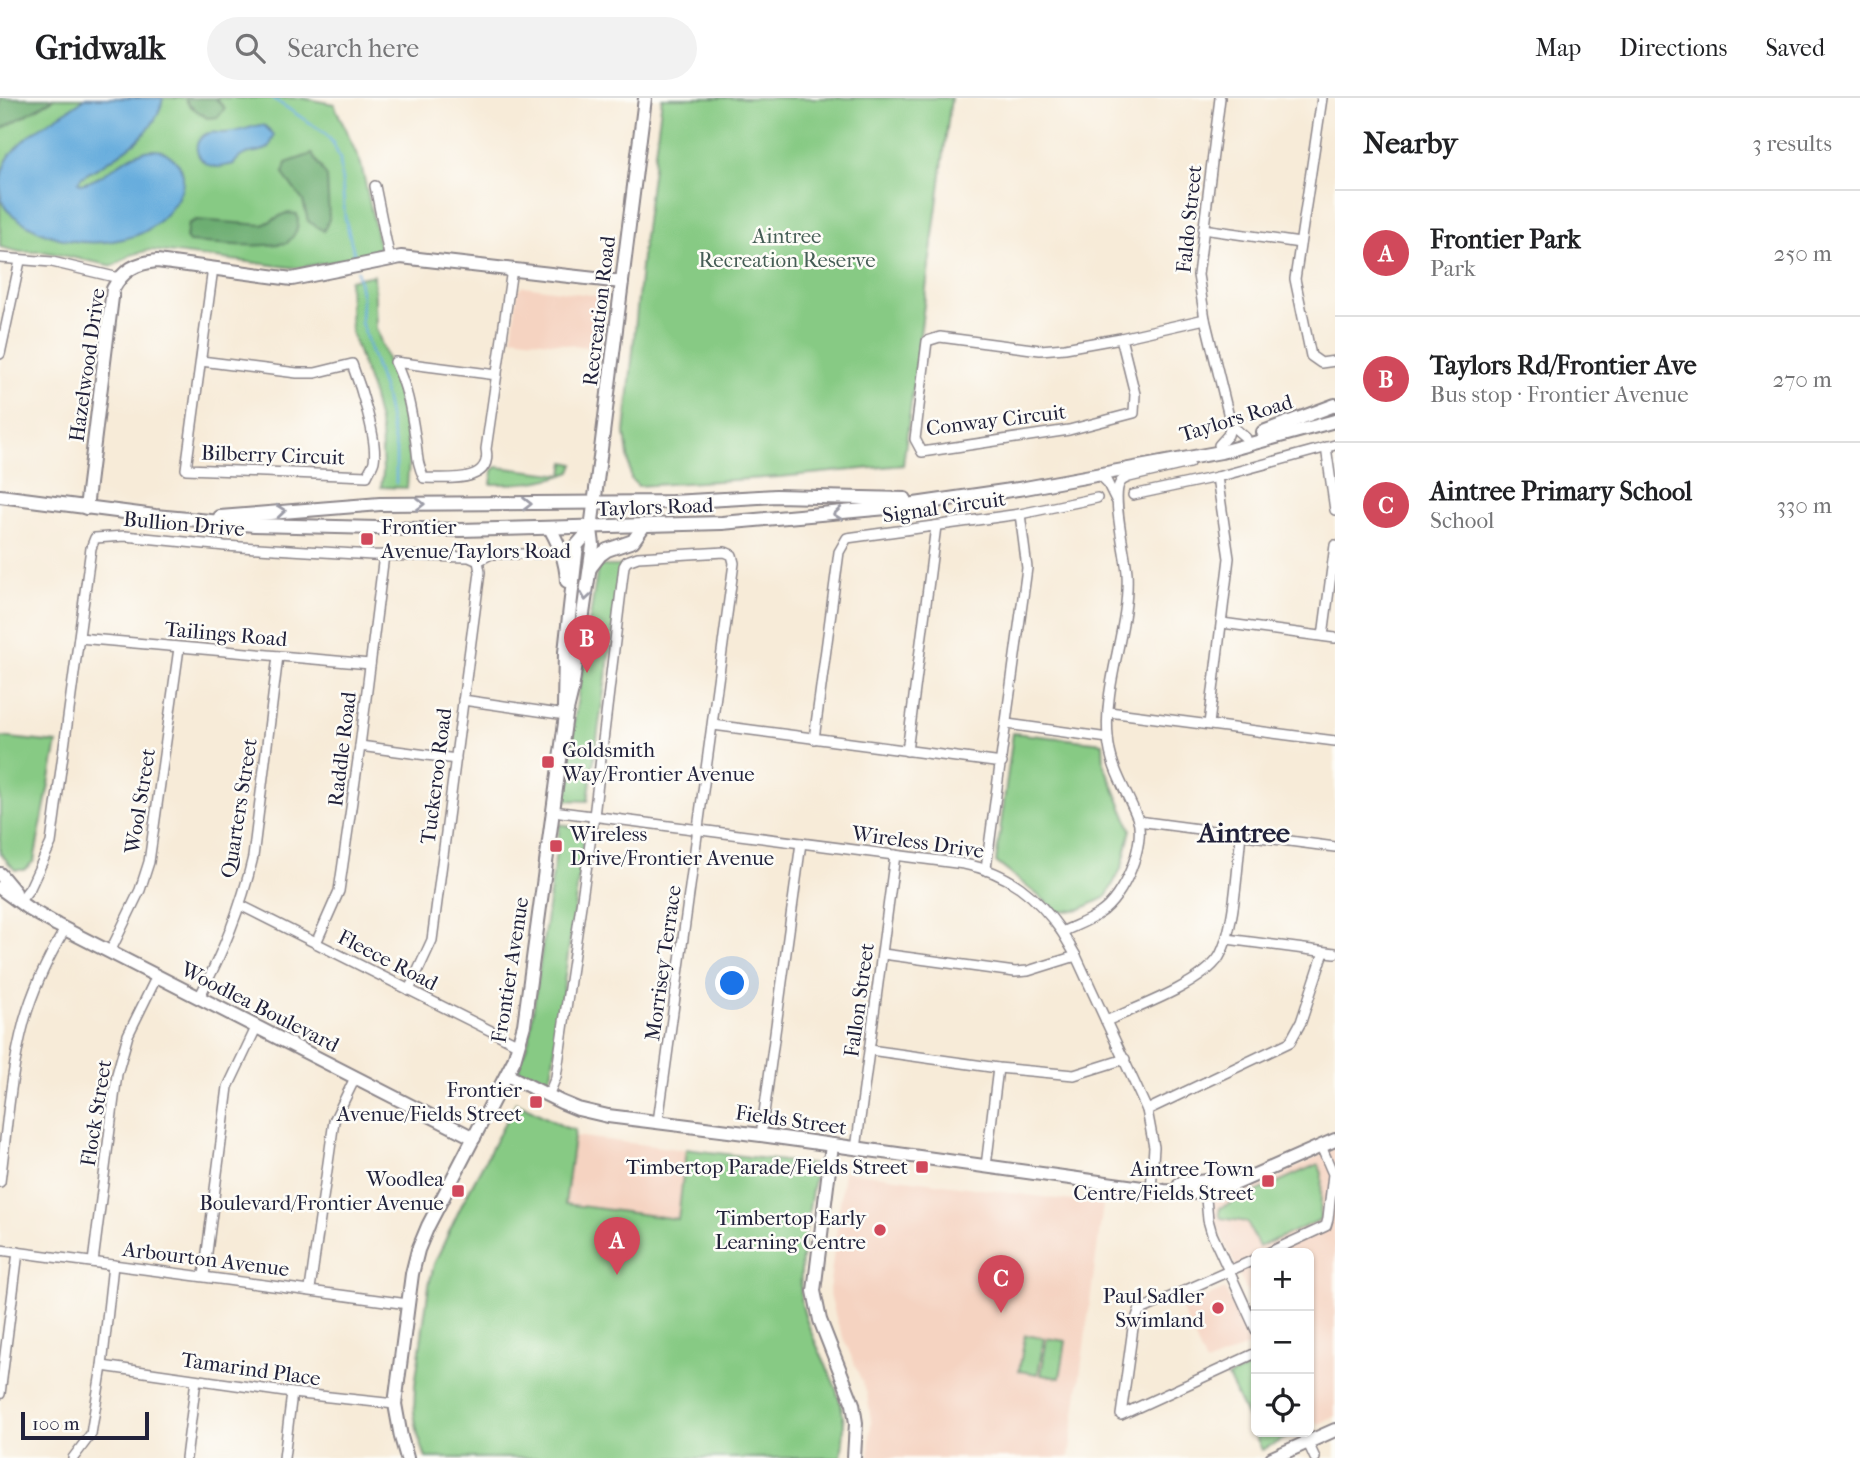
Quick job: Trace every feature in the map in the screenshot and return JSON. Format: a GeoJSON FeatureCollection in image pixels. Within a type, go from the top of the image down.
{"type":"FeatureCollection","features":[{"type":"Feature","properties":{"kind":"street","name":"Recreation Road"},"geometry":{"type":"LineString","coordinates":[[591,528],[645,98]]}},
{"type":"Feature","properties":{"kind":"street","name":"Faldo Street"},"geometry":{"type":"LineString","coordinates":[[1220,98],[1198,275],[1205,318],[1231,425]]}},
{"type":"Feature","properties":{"kind":"street"},"geometry":{"type":"LineString","coordinates":[[1322,98],[1296,287],[1311,356],[1321,363],[1335,361]]}},
{"type":"Feature","properties":{"kind":"street"},"geometry":{"type":"LineString","coordinates":[[376,186],[390,260]]}},
{"type":"Feature","properties":{"kind":"street"},"geometry":{"type":"LineString","coordinates":[[1203,229],[1300,243]]}},
{"type":"Feature","properties":{"kind":"street","name":"Hazelwood Drive"},"geometry":{"type":"LineString","coordinates":[[86,508],[114,289],[127,270],[143,262],[157,261],[292,279],[401,257],[622,282]]}},
{"type":"Feature","properties":{"kind":"street"},"geometry":{"type":"LineString","coordinates":[[0,258],[52,262],[119,278]]}},
{"type":"Feature","properties":{"kind":"street"},"geometry":{"type":"LineString","coordinates":[[0,351],[20,261]]}},
{"type":"Feature","properties":{"kind":"street","name":"Bilberry Circuit"},"geometry":{"type":"LineString","coordinates":[[201,361],[297,373],[315,373],[352,364],[365,402],[373,444],[374,461],[367,476],[186,469],[213,268]]}},
{"type":"Feature","properties":{"kind":"street"},"geometry":{"type":"LineString","coordinates":[[497,375],[395,362],[405,382],[416,440],[417,463],[424,478],[471,477],[484,468],[488,458],[486,449],[497,375],[512,270]]}},
{"type":"Feature","properties":{"kind":"street","name":"Conway Circuit"},"geometry":{"type":"LineString","coordinates":[[1121,338],[1135,394],[1134,413],[1069,430],[922,452],[915,439],[927,341],[940,337],[1040,350],[1065,348],[1205,318]]}},
{"type":"Feature","properties":{"kind":"street","name":"Taylors Road"},"geometry":{"type":"LineString","coordinates":[[1220,448],[1335,405]]}},
{"type":"Feature","properties":{"kind":"street","name":"Taylors Road"},"geometry":{"type":"LineString","coordinates":[[1,496],[254,526],[364,530],[643,527],[819,516],[954,500],[1099,474],[1335,421]]}},
{"type":"Feature","properties":{"kind":"street"},"geometry":{"type":"LineString","coordinates":[[1062,932],[1101,912],[1118,895],[1133,866],[1138,821],[1115,773],[1108,738],[1109,712],[1127,588],[1117,502],[1118,486],[1123,480],[1169,469],[1220,448],[1231,425],[1245,438]]}},
{"type":"Feature","properties":{"kind":"street"},"geometry":{"type":"LineString","coordinates":[[1133,495],[1217,477],[1331,446],[1335,510]]}},
{"type":"Feature","properties":{"kind":"street"},"geometry":{"type":"LineString","coordinates":[[1099,474],[1117,502]]}},
{"type":"Feature","properties":{"kind":"street"},"geometry":{"type":"LineString","coordinates":[[1209,724],[1230,558],[1217,477]]}},
{"type":"Feature","properties":{"kind":"street","name":"Taylors Road"},"geometry":{"type":"LineString","coordinates":[[189,520],[380,503],[594,503],[776,496],[954,500]]}},
{"type":"Feature","properties":{"kind":"street"},"geometry":{"type":"LineString","coordinates":[[1020,514],[1097,498]]}},
{"type":"Feature","properties":{"kind":"street","name":"Signal Circuit"},"geometry":{"type":"LineString","coordinates":[[814,739],[839,552],[847,538],[1020,514],[1027,568],[986,868]]}},
{"type":"Feature","properties":{"kind":"street"},"geometry":{"type":"LineString","coordinates":[[906,751],[936,526]]}},
{"type":"Feature","properties":{"kind":"street"},"geometry":{"type":"LineString","coordinates":[[589,569],[600,555],[633,541],[643,527]]}},
{"type":"Feature","properties":{"kind":"street","name":"Frontier Avenue"},"geometry":{"type":"LineString","coordinates":[[407,1458],[395,1404],[418,1250],[507,1075],[525,1021],[566,715],[589,569],[593,537],[591,528]]}},
{"type":"Feature","properties":{"kind":"street","name":"Frontier Avenue"},"geometry":{"type":"LineString","coordinates":[[566,715],[563,691],[577,545],[591,528]]}},
{"type":"Feature","properties":{"kind":"street"},"geometry":{"type":"LineString","coordinates":[[551,530],[562,549],[566,566],[569,613]]}},
{"type":"Feature","properties":{"kind":"street","name":"Bullion Drive"},"geometry":{"type":"LineString","coordinates":[[23,904],[51,843],[90,548],[95,538],[125,536],[225,546],[469,557],[478,561],[491,554],[537,554]]}},
{"type":"Feature","properties":{"kind":"street"},"geometry":{"type":"LineString","coordinates":[[1323,636],[1335,545]]}},
{"type":"Feature","properties":{"kind":"street","name":"Morrisey Terrace"},"geometry":{"type":"LineString","coordinates":[[594,816],[623,572],[627,561],[632,558],[725,552],[734,559],[659,1122]]}},
{"type":"Feature","properties":{"kind":"street","name":"Raddle Road"},"geometry":{"type":"LineString","coordinates":[[316,943],[339,891],[384,555]]}},
{"type":"Feature","properties":{"kind":"street","name":"Tuckeroo Road"},"geometry":{"type":"LineString","coordinates":[[409,990],[432,940],[480,572],[478,561]]}},
{"type":"Feature","properties":{"kind":"street"},"geometry":{"type":"LineString","coordinates":[[1222,623],[1335,638]]}},
{"type":"Feature","properties":{"kind":"street","name":"Tailings Road"},"geometry":{"type":"LineString","coordinates":[[79,638],[370,664]]}},
{"type":"Feature","properties":{"kind":"street","name":"Wool Street"},"geometry":{"type":"LineString","coordinates":[[110,952],[140,890],[149,862],[179,648]]}},
{"type":"Feature","properties":{"kind":"street","name":"Quarters Street"},"geometry":{"type":"LineString","coordinates":[[198,998],[223,950],[240,905],[253,857],[278,656]]}},
{"type":"Feature","properties":{"kind":"street"},"geometry":{"type":"LineString","coordinates":[[463,701],[566,715]]}},
{"type":"Feature","properties":{"kind":"street"},"geometry":{"type":"LineString","coordinates":[[1109,712],[1335,741]]}},
{"type":"Feature","properties":{"kind":"street"},"geometry":{"type":"LineString","coordinates":[[1007,724],[1108,738]]}},
{"type":"Feature","properties":{"kind":"street"},"geometry":{"type":"LineString","coordinates":[[713,725],[1002,764]]}},
{"type":"Feature","properties":{"kind":"street"},"geometry":{"type":"LineString","coordinates":[[360,746],[456,759]]}},
{"type":"Feature","properties":{"kind":"street","name":"Wireless Drive"},"geometry":{"type":"LineString","coordinates":[[553,810],[986,868],[1012,880],[1048,912],[1062,932],[1125,1059],[1147,1110],[1154,1147],[1151,1186]]}},
{"type":"Feature","properties":{"kind":"street"},"geometry":{"type":"LineString","coordinates":[[548,1096],[556,1077],[594,816]]}},
{"type":"Feature","properties":{"kind":"street"},"geometry":{"type":"LineString","coordinates":[[1138,821],[1335,847]]}},
{"type":"Feature","properties":{"kind":"street"},"geometry":{"type":"LineString","coordinates":[[1106,1021],[1198,977],[1217,959],[1227,939],[1241,834]]}},
{"type":"Feature","properties":{"kind":"street"},"geometry":{"type":"LineString","coordinates":[[761,1135],[801,843]]}},
{"type":"Feature","properties":{"kind":"street","name":"Fallon Street"},"geometry":{"type":"LineString","coordinates":[[856,1149],[895,855]]}},
{"type":"Feature","properties":{"kind":"street","name":"Woodlea Boulevard"},"geometry":{"type":"LineString","coordinates":[[0,874],[23,904]]}},
{"type":"Feature","properties":{"kind":"street","name":"Woodlea Boulevard"},"geometry":{"type":"LineString","coordinates":[[0,888],[65,929],[474,1138]]}},
{"type":"Feature","properties":{"kind":"street","name":"Fleece Road"},"geometry":{"type":"LineString","coordinates":[[240,905],[519,1045]]}},
{"type":"Feature","properties":{"kind":"street"},"geometry":{"type":"LineString","coordinates":[[0,1182],[12,1080],[24,1022],[50,955],[65,929]]}},
{"type":"Feature","properties":{"kind":"street"},"geometry":{"type":"LineString","coordinates":[[1227,939],[1335,953]]}},
{"type":"Feature","properties":{"kind":"street"},"geometry":{"type":"LineString","coordinates":[[1147,1110],[1290,1042],[1301,1023],[1324,951]]}},
{"type":"Feature","properties":{"kind":"street"},"geometry":{"type":"LineString","coordinates":[[883,954],[1015,972],[1028,971],[1076,956]]}},
{"type":"Feature","properties":{"kind":"street","name":"Flock Street"},"geometry":{"type":"LineString","coordinates":[[93,1262],[117,1074],[128,1035],[157,976]]}},
{"type":"Feature","properties":{"kind":"street"},"geometry":{"type":"LineString","coordinates":[[204,1276],[228,1087],[256,1028]]}},
{"type":"Feature","properties":{"kind":"street"},"geometry":{"type":"LineString","coordinates":[[870,1050],[998,1068],[1074,1075],[1125,1059]]}},
{"type":"Feature","properties":{"kind":"street"},"geometry":{"type":"LineString","coordinates":[[986,1166],[998,1068]]}},
{"type":"Feature","properties":{"kind":"street","name":"Fields Street"},"geometry":{"type":"LineString","coordinates":[[507,1075],[585,1111],[1151,1186],[1205,1188],[1275,1165],[1335,1140]]}},
{"type":"Feature","properties":{"kind":"street"},"geometry":{"type":"LineString","coordinates":[[310,1289],[334,1121],[355,1078]]}},
{"type":"Feature","properties":{"kind":"street"},"geometry":{"type":"LineString","coordinates":[[0,1079],[12,1080]]}},
{"type":"Feature","properties":{"kind":"street"},"geometry":{"type":"LineString","coordinates":[[832,1145],[814,1291],[820,1320],[854,1409],[854,1458]]}},
{"type":"Feature","properties":{"kind":"street"},"geometry":{"type":"LineString","coordinates":[[1279,1248],[1325,1226],[1328,1219],[1333,1174],[1321,1146]]}},
{"type":"Feature","properties":{"kind":"street"},"geometry":{"type":"LineString","coordinates":[[1205,1188],[1208,1220],[1251,1319]]}},
{"type":"Feature","properties":{"kind":"street","name":"Arbourton Avenue"},"geometry":{"type":"LineString","coordinates":[[0,1250],[408,1304]]}},
{"type":"Feature","properties":{"kind":"street"},"geometry":{"type":"LineString","coordinates":[[0,1394],[18,1252]]}},
{"type":"Feature","properties":{"kind":"street"},"geometry":{"type":"LineString","coordinates":[[1251,1261],[1139,1311],[1133,1328],[1121,1415],[1251,1355]]}},
{"type":"Feature","properties":{"kind":"street"},"geometry":{"type":"LineString","coordinates":[[74,1458],[91,1434],[102,1366],[113,1265]]}},
{"type":"Feature","properties":{"kind":"street","name":"Tamarind Place"},"geometry":{"type":"LineString","coordinates":[[102,1366],[292,1393],[395,1404]]}},
{"type":"Feature","properties":{"kind":"street"},"geometry":{"type":"LineString","coordinates":[[186,1458],[196,1380]]}},
{"type":"Feature","properties":{"kind":"street"},"geometry":{"type":"LineString","coordinates":[[284,1458],[292,1393]]}},
{"type":"Feature","properties":{"kind":"street"},"geometry":{"type":"LineString","coordinates":[[1314,1435],[1335,1430]]}},
{"type":"Feature","properties":{"kind":"street"},"geometry":{"type":"LineString","coordinates":[[1272,1458],[1306,1437],[1315,1458]]}},
{"type":"Feature","properties":{"kind":"shaded area"},"geometry":{"type":"Polygon","coordinates":[[[523,286],[598,296],[602,300],[594,348],[512,337],[518,289],[523,286]]]}},
{"type":"Feature","properties":{"kind":"shaded area"},"geometry":{"type":"Polygon","coordinates":[[[574,1136],[686,1150],[678,1219],[565,1204],[574,1136]]]}},
{"type":"Feature","properties":{"kind":"shaded area"},"geometry":{"type":"Polygon","coordinates":[[[1335,1148],[1335,1416],[1319,1424],[1314,1421],[1314,1248],[1251,1248],[1251,1301],[1214,1219],[1213,1202],[1274,1179],[1335,1148]]]}},
{"type":"Feature","properties":{"kind":"shaded area"},"geometry":{"type":"Polygon","coordinates":[[[844,1171],[1103,1205],[1069,1458],[869,1458],[871,1421],[867,1394],[837,1322],[829,1290],[844,1171]]]}},
{"type":"Feature","properties":{"kind":"shaded area"},"geometry":{"type":"Polygon","coordinates":[[[1225,1289],[1250,1345],[1206,1364],[1181,1308],[1225,1289]]]}},
{"type":"Feature","properties":{"kind":"green space"},"geometry":{"type":"Polygon","coordinates":[[[0,98],[301,98],[334,104],[361,164],[380,249],[377,254],[297,268],[150,250],[131,255],[113,266],[46,252],[20,252],[0,247],[0,98]]]}},
{"type":"Feature","properties":{"kind":"green space"},"geometry":{"type":"Polygon","coordinates":[[[0,98],[55,98],[0,130],[0,98]]]}},
{"type":"Feature","properties":{"kind":"green space"},"geometry":{"type":"Polygon","coordinates":[[[185,98],[215,98],[225,108],[218,117],[207,118],[189,105],[185,98]]]}},
{"type":"Feature","properties":{"kind":"green space","name":"Aintree Recreation Reserve"},"geometry":{"type":"Polygon","coordinates":[[[662,98],[951,98],[903,465],[780,477],[638,486],[631,479],[625,433],[644,236],[662,98]]]}},
{"type":"Feature","properties":{"kind":"green space"},"geometry":{"type":"Polygon","coordinates":[[[312,154],[327,177],[329,219],[324,231],[308,221],[303,201],[283,174],[286,163],[312,154]]]}},
{"type":"Feature","properties":{"kind":"green space"},"geometry":{"type":"Polygon","coordinates":[[[286,213],[297,214],[298,223],[295,233],[287,243],[238,245],[189,242],[186,238],[188,224],[196,220],[263,225],[286,213]]]}},
{"type":"Feature","properties":{"kind":"green space"},"geometry":{"type":"Polygon","coordinates":[[[374,275],[376,328],[397,388],[406,433],[409,459],[407,488],[381,487],[381,431],[371,389],[351,331],[349,280],[374,275]]]}},
{"type":"Feature","properties":{"kind":"green space"},"geometry":{"type":"Polygon","coordinates":[[[565,462],[574,464],[571,472],[563,475],[565,462]]]}},
{"type":"Feature","properties":{"kind":"green space"},"geometry":{"type":"Polygon","coordinates":[[[497,467],[563,475],[532,482],[491,484],[493,470],[497,467]]]}},
{"type":"Feature","properties":{"kind":"green space"},"geometry":{"type":"Polygon","coordinates":[[[598,566],[622,566],[588,801],[562,800],[598,566]]]}},
{"type":"Feature","properties":{"kind":"green space"},"geometry":{"type":"Polygon","coordinates":[[[1013,733],[1103,743],[1104,765],[1131,829],[1122,867],[1106,897],[1081,909],[1059,912],[996,862],[1013,733]]]}},
{"type":"Feature","properties":{"kind":"green space"},"geometry":{"type":"Polygon","coordinates":[[[0,737],[57,743],[34,861],[24,870],[15,870],[0,853],[0,737]]]}},
{"type":"Feature","properties":{"kind":"green space"},"geometry":{"type":"Polygon","coordinates":[[[560,824],[585,830],[552,1071],[546,1085],[518,1069],[529,1039],[560,824]]]}},
{"type":"Feature","properties":{"kind":"green space"},"geometry":{"type":"Polygon","coordinates":[[[516,1102],[575,1130],[565,1204],[678,1219],[686,1149],[816,1165],[802,1254],[802,1304],[812,1335],[838,1394],[844,1426],[841,1458],[426,1458],[414,1413],[415,1385],[434,1264],[463,1202],[516,1102]]]}},
{"type":"Feature","properties":{"kind":"green space"},"geometry":{"type":"Polygon","coordinates":[[[1318,1164],[1322,1173],[1320,1220],[1259,1247],[1247,1222],[1221,1218],[1220,1208],[1318,1164]]]}},
{"type":"Feature","properties":{"kind":"green space"},"geometry":{"type":"Polygon","coordinates":[[[1025,1335],[1044,1338],[1038,1374],[1019,1371],[1025,1335]]]}},
{"type":"Feature","properties":{"kind":"green space"},"geometry":{"type":"Polygon","coordinates":[[[1047,1338],[1066,1341],[1060,1378],[1041,1375],[1047,1338]]]}},
{"type":"Feature","properties":{"kind":"green space"},"geometry":{"type":"Polygon","coordinates":[[[1251,1366],[1251,1426],[1228,1377],[1251,1366]]]}},
{"type":"Feature","properties":{"kind":"green space"},"geometry":{"type":"Polygon","coordinates":[[[1256,1437],[1286,1437],[1286,1438],[1262,1450],[1256,1437]]]}},
{"type":"Feature","properties":{"kind":"water"},"geometry":{"type":"Polygon","coordinates":[[[85,98],[163,98],[152,125],[142,136],[78,182],[80,184],[90,181],[145,151],[161,151],[175,160],[182,170],[183,181],[174,205],[155,225],[134,236],[84,242],[52,236],[22,221],[2,203],[2,171],[9,157],[31,134],[85,98]]]}},
{"type":"Feature","properties":{"kind":"water"},"geometry":{"type":"Polygon","coordinates":[[[260,125],[274,135],[269,148],[246,154],[234,164],[220,167],[206,163],[198,154],[197,143],[206,134],[232,132],[260,125]]]}},
{"type":"Feature","properties":{"kind":"waterway"},"geometry":{"type":"LineString","coordinates":[[272,98],[325,133],[333,143],[340,159],[345,218],[356,261]]}},
{"type":"Feature","properties":{"kind":"waterway"},"geometry":{"type":"LineString","coordinates":[[357,271],[362,297],[361,322],[384,391],[396,451],[396,483]]}},
{"type":"Feature","properties":{"kind":"place","name":"Frontier Avenue/Taylors Road"},"geometry":{"type":"Point","coordinates":[367,539]}},
{"type":"Feature","properties":{"kind":"place","name":"Taylors Rd/Frontier Ave"},"geometry":{"type":"Point","coordinates":[587,673]}},
{"type":"Feature","properties":{"kind":"place","name":"Goldsmith Way/Frontier Avenue"},"geometry":{"type":"Point","coordinates":[548,762]}},
{"type":"Feature","properties":{"kind":"place","name":"Wireless Drive/Frontier Avenue"},"geometry":{"type":"Point","coordinates":[556,846]}},
{"type":"Feature","properties":{"kind":"place","name":"Frontier Avenue/Fields Street"},"geometry":{"type":"Point","coordinates":[536,1102]}},
{"type":"Feature","properties":{"kind":"place","name":"Timbertop Parade/Fields Street"},"geometry":{"type":"Point","coordinates":[922,1167]}},
{"type":"Feature","properties":{"kind":"place","name":"Aintree Town Centre/Fields Street"},"geometry":{"type":"Point","coordinates":[1268,1181]}},
{"type":"Feature","properties":{"kind":"place","name":"Woodlea Boulevard/Frontier Avenue"},"geometry":{"type":"Point","coordinates":[458,1191]}},
{"type":"Feature","properties":{"kind":"place","name":"Timbertop Early Learning Centre"},"geometry":{"type":"Point","coordinates":[880,1230]}},
{"type":"Feature","properties":{"kind":"place","name":"Frontier Park"},"geometry":{"type":"Point","coordinates":[617,1275]}},
{"type":"Feature","properties":{"kind":"place","name":"Paul Sadler Swimland"},"geometry":{"type":"Point","coordinates":[1218,1308]}},
{"type":"Feature","properties":{"kind":"place","name":"Aintree Primary School"},"geometry":{"type":"Point","coordinates":[1001,1313]}},
{"type":"Feature","properties":{"kind":"district","name":"Aintree"},"geometry":{"type":"Point","coordinates":[1244,832]}}]}
